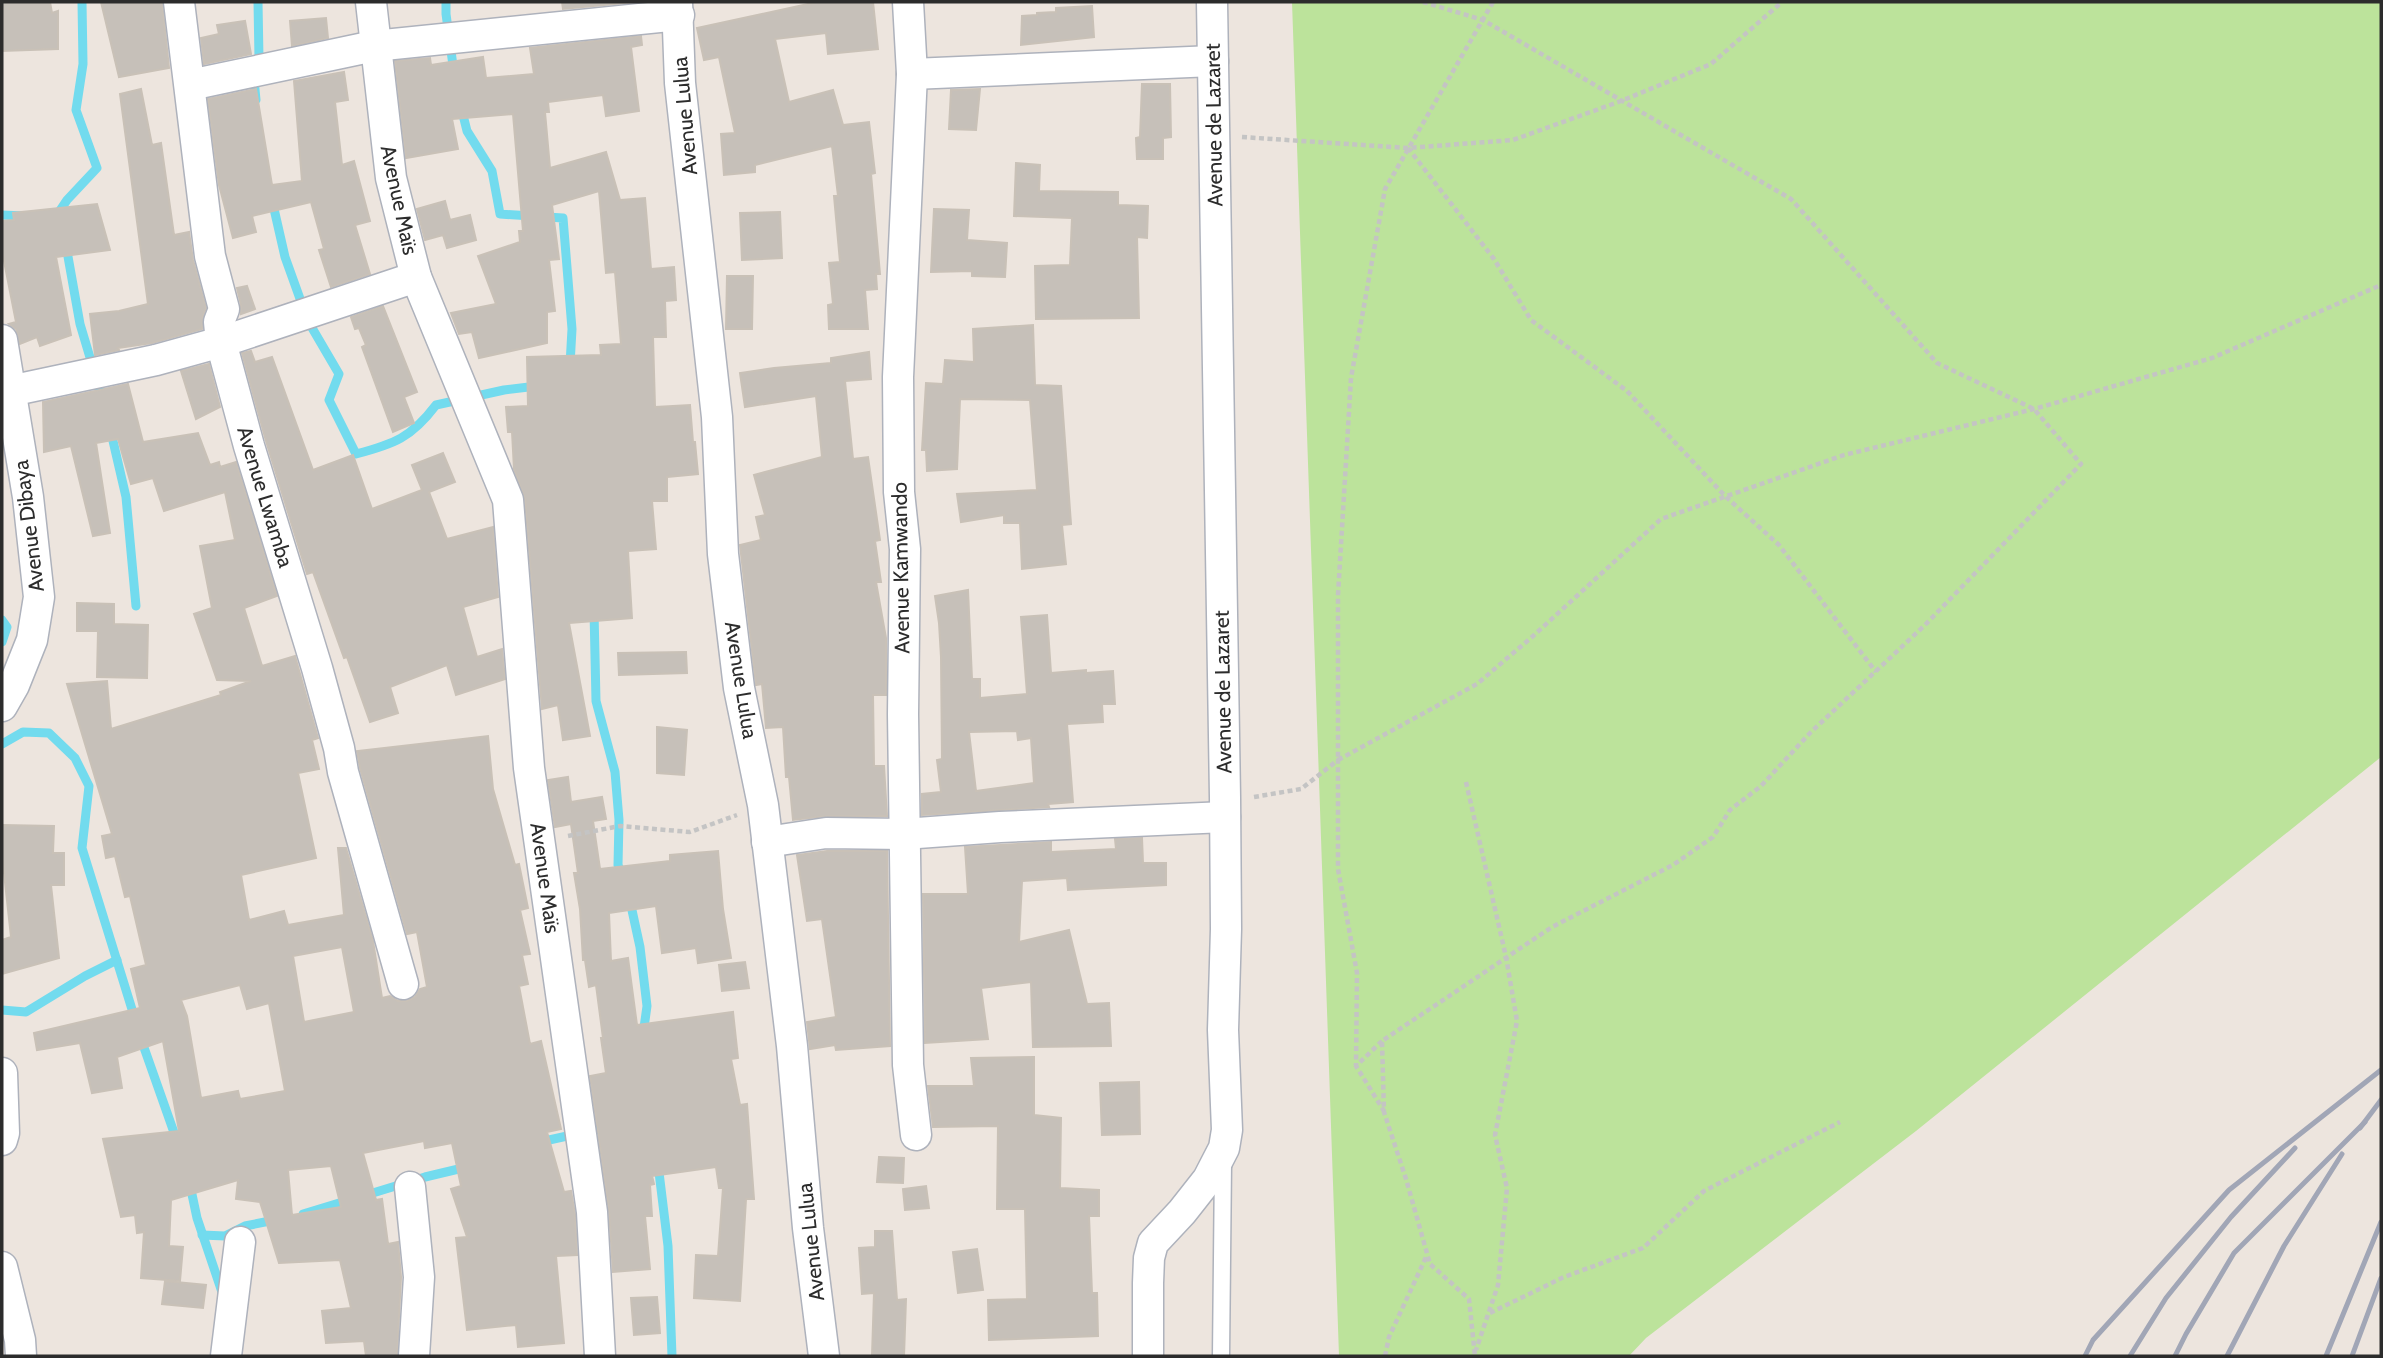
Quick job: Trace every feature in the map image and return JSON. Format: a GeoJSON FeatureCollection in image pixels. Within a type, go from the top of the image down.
{"type":"FeatureCollection","features":[{"type":"Feature","properties":{"kind":"street","name":"Avenue Lwamba"},"geometry":{"type":"LineString","coordinates":[[179,2],[210,256],[224,309],[219,330],[221,342],[249,446],[317,668],[343,772],[403,984]]}},
{"type":"Feature","properties":{"kind":"street","name":"Avenue Maïs"},"geometry":{"type":"LineString","coordinates":[[371,2],[391,178],[416,277],[508,500],[529,768],[592,1212],[600,1356]]}},
{"type":"Feature","properties":{"kind":"street","name":"Avenue Kamwando"},"geometry":{"type":"LineString","coordinates":[[908,2],[912,74],[898,377],[900,492],[905,549],[903,713],[908,1065],[916,1135]]}},
{"type":"Feature","properties":{"kind":"street","name":"Avenue de Lazaret"},"geometry":{"type":"LineString","coordinates":[[1148,1356],[1148,1270],[1153,1243],[1208,1179],[1224,1148],[1227,1130],[1223,1030],[1225,807],[1212,2]]}},
{"type":"Feature","properties":{"kind":"street"},"geometry":{"type":"LineString","coordinates":[[190,85],[374,46],[678,9]]}},
{"type":"Feature","properties":{"kind":"street","name":"Avenue Lulua"},"geometry":{"type":"LineString","coordinates":[[678,9],[680,83],[716,417],[723,554],[739,688],[763,805],[792,1046],[808,1228],[824,1356]]}},
{"type":"Feature","properties":{"kind":"street"},"geometry":{"type":"LineString","coordinates":[[912,74],[1213,61]]}},
{"type":"Feature","properties":{"kind":"street"},"geometry":{"type":"LineString","coordinates":[[10,391],[156,360],[221,342],[416,277]]}},
{"type":"Feature","properties":{"kind":"street","name":"Avenue Dibaya"},"geometry":{"type":"LineString","coordinates":[[2,340],[28,497],[39,597],[33,640],[2,706]]}},
{"type":"Feature","properties":{"kind":"street"},"geometry":{"type":"LineString","coordinates":[[767,842],[826,832],[905,834],[1225,807]]}},
{"type":"Feature","properties":{"kind":"street"},"geometry":{"type":"LineString","coordinates":[[2,1073],[2,1140]]}},
{"type":"Feature","properties":{"kind":"street"},"geometry":{"type":"LineString","coordinates":[[410,1187],[419,1277],[414,1356]]}},
{"type":"Feature","properties":{"kind":"street"},"geometry":{"type":"LineString","coordinates":[[226,1356],[240,1242]]}},
{"type":"Feature","properties":{"kind":"street"},"geometry":{"type":"LineString","coordinates":[[2,1266],[20,1339],[21,1356]]}},
{"type":"Feature","properties":{"kind":"lane"},"geometry":{"type":"LineString","coordinates":[[1220,1356],[1224,1148]]}},
{"type":"Feature","properties":{"kind":"path"},"geometry":{"type":"LineString","coordinates":[[1356,1066],[1382,1041],[1552,927],[1673,865],[1713,837],[1730,810],[1761,786],[1811,733],[1924,626],[2081,464],[2034,409],[1937,363],[1791,199],[1483,20],[1423,2]]}},
{"type":"Feature","properties":{"kind":"path"},"geometry":{"type":"LineString","coordinates":[[1475,1355],[1469,1298],[1430,1264],[1384,1112],[1356,1066],[1357,974],[1338,869],[1338,595],[1351,379],[1385,189],[1493,2]]}},
{"type":"Feature","properties":{"kind":"path"},"geometry":{"type":"LineString","coordinates":[[1213,135],[1408,148],[1513,140],[1621,102],[1711,64],[1782,2]]}},
{"type":"Feature","properties":{"kind":"path"},"geometry":{"type":"LineString","coordinates":[[1408,148],[1494,259],[1531,320],[1627,391],[1725,496],[1779,545],[1876,671]]}},
{"type":"Feature","properties":{"kind":"path"},"geometry":{"type":"LineString","coordinates":[[1225,807],[1243,800],[1301,789],[1338,760],[1477,684],[1661,519],[1844,455],[2034,409],[2211,358],[2381,285]]}},
{"type":"Feature","properties":{"kind":"path"},"geometry":{"type":"LineString","coordinates":[[1466,782],[1506,957],[1517,1021],[1495,1135],[1507,1188],[1498,1286],[1475,1355]]}},
{"type":"Feature","properties":{"kind":"path"},"geometry":{"type":"LineString","coordinates":[[539,841],[620,826],[690,832],[763,805]]}},
{"type":"Feature","properties":{"kind":"path"},"geometry":{"type":"LineString","coordinates":[[1382,1041],[1384,1112]]}},
{"type":"Feature","properties":{"kind":"path"},"geometry":{"type":"LineString","coordinates":[[1489,1313],[1564,1277],[1643,1248],[1704,1191],[1840,1122]]}},
{"type":"Feature","properties":{"kind":"path"},"geometry":{"type":"LineString","coordinates":[[1385,1356],[1389,1337],[1427,1255]]}},
{"type":"Feature","properties":{"kind":"green space"},"geometry":{"type":"Polygon","coordinates":[[[1292,2],[2381,2],[2381,757],[1916,1131],[1646,1338],[1629,1356],[1339,1356],[1292,2]]]}},
{"type":"Feature","properties":{"kind":"building"},"geometry":{"type":"Polygon","coordinates":[[[2,2],[50,2],[52,13],[58,11],[58,49],[2,51],[2,2]]]}},
{"type":"Feature","properties":{"kind":"building"},"geometry":{"type":"Polygon","coordinates":[[[101,2],[162,2],[169,68],[119,77],[101,2]]]}},
{"type":"Feature","properties":{"kind":"building"},"geometry":{"type":"Polygon","coordinates":[[[562,2],[635,2],[563,9],[562,2]]]}},
{"type":"Feature","properties":{"kind":"building"},"geometry":{"type":"Polygon","coordinates":[[[817,2],[873,2],[878,49],[828,54],[826,33],[775,39],[789,102],[833,90],[843,125],[869,122],[875,173],[871,174],[880,274],[876,274],[877,289],[865,290],[868,329],[829,329],[828,305],[833,304],[829,263],[840,262],[834,196],[838,196],[832,146],[755,165],[755,172],[724,175],[721,134],[735,133],[719,57],[704,60],[697,28],[817,2]]]}},
{"type":"Feature","properties":{"kind":"building"},"geometry":{"type":"Polygon","coordinates":[[[1092,6],[1094,37],[1021,45],[1022,16],[1056,12],[1056,8],[1092,6]]]}},
{"type":"Feature","properties":{"kind":"building"},"geometry":{"type":"Polygon","coordinates":[[[326,18],[328,38],[292,46],[290,21],[326,18]]]}},
{"type":"Feature","properties":{"kind":"building"},"geometry":{"type":"Polygon","coordinates":[[[245,21],[251,54],[204,64],[201,38],[219,34],[217,25],[245,21]]]}},
{"type":"Feature","properties":{"kind":"building"},"geometry":{"type":"Polygon","coordinates":[[[641,36],[642,45],[631,47],[639,111],[606,116],[603,95],[548,102],[549,112],[545,112],[550,168],[606,152],[620,200],[645,198],[651,269],[674,267],[676,300],[665,301],[666,337],[653,337],[655,407],[690,405],[698,474],[667,477],[667,501],[652,501],[656,549],[628,551],[632,618],[569,623],[590,736],[563,740],[558,705],[542,709],[525,499],[514,469],[512,432],[508,432],[506,407],[528,406],[527,357],[601,355],[600,345],[621,344],[615,272],[606,273],[599,191],[552,205],[559,259],[549,260],[555,311],[547,312],[547,343],[479,358],[472,332],[459,334],[451,313],[496,304],[478,256],[520,242],[519,231],[523,231],[513,114],[452,119],[458,149],[406,158],[395,61],[430,58],[431,65],[483,57],[486,78],[534,74],[530,48],[641,36]]]}},
{"type":"Feature","properties":{"kind":"building"},"geometry":{"type":"Polygon","coordinates":[[[344,72],[348,100],[335,102],[342,165],[354,161],[370,221],[355,225],[370,274],[331,287],[319,250],[324,249],[311,202],[252,216],[256,232],[233,238],[219,185],[208,99],[256,89],[272,185],[302,181],[294,81],[344,72]]]}},
{"type":"Feature","properties":{"kind":"building"},"geometry":{"type":"Polygon","coordinates":[[[1142,84],[1170,84],[1171,137],[1163,138],[1163,159],[1137,159],[1136,138],[1140,137],[1142,84]]]}},
{"type":"Feature","properties":{"kind":"building"},"geometry":{"type":"Polygon","coordinates":[[[141,89],[152,145],[161,143],[174,235],[189,232],[193,260],[206,308],[202,329],[95,355],[90,314],[148,304],[120,94],[141,89]]]}},
{"type":"Feature","properties":{"kind":"building"},"geometry":{"type":"Polygon","coordinates":[[[980,89],[976,130],[949,129],[951,90],[980,89]]]}},
{"type":"Feature","properties":{"kind":"building"},"geometry":{"type":"Polygon","coordinates":[[[1016,163],[1040,165],[1039,191],[1118,192],[1118,205],[1148,206],[1147,238],[1137,237],[1139,318],[1036,319],[1035,266],[1070,265],[1072,218],[1014,216],[1016,163]]]}},
{"type":"Feature","properties":{"kind":"building"},"geometry":{"type":"Polygon","coordinates":[[[445,201],[450,220],[470,215],[476,240],[447,248],[443,235],[425,240],[417,209],[445,201]]]}},
{"type":"Feature","properties":{"kind":"building"},"geometry":{"type":"Polygon","coordinates":[[[97,204],[110,250],[56,257],[71,335],[40,346],[37,337],[20,344],[16,329],[9,324],[16,322],[2,251],[2,221],[14,220],[13,213],[97,204]]]}},
{"type":"Feature","properties":{"kind":"building"},"geometry":{"type":"Polygon","coordinates":[[[934,209],[969,210],[967,240],[1007,243],[1005,277],[972,276],[972,271],[931,272],[934,209]]]}},
{"type":"Feature","properties":{"kind":"building"},"geometry":{"type":"Polygon","coordinates":[[[780,212],[782,258],[742,260],[740,213],[780,212]]]}},
{"type":"Feature","properties":{"kind":"building"},"geometry":{"type":"Polygon","coordinates":[[[727,276],[753,276],[752,329],[726,329],[727,276]]]}},
{"type":"Feature","properties":{"kind":"building"},"geometry":{"type":"Polygon","coordinates":[[[247,286],[255,309],[241,314],[237,288],[247,286]]]}},
{"type":"Feature","properties":{"kind":"building"},"geometry":{"type":"Polygon","coordinates":[[[383,306],[417,392],[404,397],[414,423],[393,432],[362,347],[366,345],[359,328],[355,329],[351,317],[383,306]]]}},
{"type":"Feature","properties":{"kind":"building"},"geometry":{"type":"Polygon","coordinates":[[[1033,325],[1035,385],[1061,386],[1071,524],[1062,525],[1066,564],[1022,569],[1020,523],[1004,523],[1004,515],[961,522],[957,494],[1037,490],[1030,400],[960,399],[957,469],[927,471],[926,450],[922,450],[926,383],[943,384],[945,360],[974,362],[973,329],[1033,325]]]}},
{"type":"Feature","properties":{"kind":"building"},"geometry":{"type":"Polygon","coordinates":[[[251,351],[255,362],[272,357],[313,470],[353,455],[372,509],[422,490],[412,465],[443,453],[455,482],[429,492],[447,539],[493,527],[498,597],[463,607],[477,657],[502,649],[505,679],[456,695],[447,665],[390,687],[398,713],[370,722],[313,572],[307,574],[242,353],[251,351]]]}},
{"type":"Feature","properties":{"kind":"building"},"geometry":{"type":"Polygon","coordinates":[[[869,352],[871,379],[845,381],[853,459],[868,457],[880,540],[875,541],[881,582],[876,582],[886,638],[886,695],[873,695],[874,766],[884,766],[887,816],[826,816],[793,820],[789,777],[786,777],[783,727],[766,728],[762,684],[756,685],[740,545],[761,540],[756,517],[765,515],[754,475],[822,457],[816,396],[745,407],[740,373],[831,363],[831,358],[869,352]]]}},
{"type":"Feature","properties":{"kind":"building"},"geometry":{"type":"Polygon","coordinates":[[[209,364],[220,407],[196,419],[181,371],[209,364]]]}},
{"type":"Feature","properties":{"kind":"building"},"geometry":{"type":"Polygon","coordinates":[[[128,384],[143,442],[198,433],[210,465],[219,462],[220,467],[236,462],[277,596],[244,608],[262,666],[295,656],[318,738],[312,740],[319,769],[298,773],[316,858],[241,875],[249,920],[284,911],[288,925],[344,915],[338,848],[346,848],[373,941],[382,998],[390,996],[398,1001],[407,1001],[415,997],[420,989],[427,987],[417,932],[407,934],[357,751],[488,736],[493,789],[515,865],[519,864],[528,908],[520,910],[530,954],[522,955],[528,984],[519,986],[530,1044],[541,1041],[561,1129],[547,1132],[564,1192],[571,1191],[575,1214],[577,1255],[556,1256],[564,1343],[518,1347],[516,1325],[467,1330],[456,1238],[467,1237],[451,1189],[461,1186],[452,1143],[425,1148],[424,1141],[363,1153],[376,1200],[382,1199],[388,1244],[398,1242],[401,1277],[397,1356],[366,1356],[364,1341],[326,1343],[322,1311],[351,1308],[340,1260],[279,1263],[260,1202],[236,1199],[238,1180],[171,1200],[169,1246],[183,1247],[180,1281],[141,1278],[144,1232],[137,1233],[135,1215],[121,1217],[103,1139],[179,1131],[163,1041],[117,1057],[122,1088],[92,1093],[80,1043],[37,1050],[34,1033],[140,1008],[131,969],[146,965],[130,896],[125,897],[115,856],[106,858],[102,836],[112,834],[67,684],[107,681],[111,729],[221,695],[220,692],[251,681],[217,680],[194,614],[212,608],[200,546],[235,540],[225,492],[164,511],[153,478],[131,484],[118,439],[96,443],[110,533],[93,536],[71,446],[44,452],[43,402],[128,384]],[[342,947],[293,956],[304,1022],[354,1012],[342,947]],[[240,985],[181,1000],[187,1016],[201,1098],[238,1091],[240,1099],[285,1091],[269,1003],[247,1009],[240,985]],[[331,1166],[288,1170],[292,1215],[341,1207],[331,1166]]]}},
{"type":"Feature","properties":{"kind":"building"},"geometry":{"type":"Polygon","coordinates":[[[968,590],[972,679],[980,679],[980,698],[1027,694],[1021,617],[1047,615],[1051,673],[1113,671],[1115,704],[1102,704],[1103,722],[1067,724],[1073,802],[1048,804],[1049,807],[922,815],[922,794],[941,792],[937,760],[942,759],[941,657],[935,596],[968,590]],[[1017,731],[969,732],[976,791],[1034,783],[1031,738],[1018,740],[1017,731]]]}},
{"type":"Feature","properties":{"kind":"building"},"geometry":{"type":"Polygon","coordinates":[[[77,603],[114,604],[114,624],[148,625],[147,678],[97,677],[98,631],[77,631],[77,603]]]}},
{"type":"Feature","properties":{"kind":"building"},"geometry":{"type":"Polygon","coordinates":[[[686,652],[687,673],[619,675],[618,653],[686,652]]]}},
{"type":"Feature","properties":{"kind":"building"},"geometry":{"type":"Polygon","coordinates":[[[657,727],[687,730],[684,775],[657,773],[657,727]]]}},
{"type":"Feature","properties":{"kind":"building"},"geometry":{"type":"Polygon","coordinates":[[[568,777],[571,802],[602,797],[606,819],[593,821],[600,869],[670,861],[670,855],[718,851],[731,958],[698,963],[696,948],[662,953],[656,906],[609,913],[611,961],[628,958],[637,1025],[733,1012],[738,1058],[731,1059],[740,1105],[747,1104],[754,1199],[746,1199],[740,1301],[694,1298],[696,1255],[718,1256],[723,1188],[719,1188],[716,1167],[652,1176],[652,1216],[645,1216],[650,1269],[613,1272],[609,1210],[590,1076],[606,1073],[596,985],[589,987],[583,960],[580,909],[574,873],[578,873],[571,824],[555,827],[548,780],[568,777]]]}},
{"type":"Feature","properties":{"kind":"building"},"geometry":{"type":"Polygon","coordinates":[[[2,825],[54,826],[53,853],[64,853],[64,885],[51,885],[59,958],[2,974],[2,940],[11,937],[2,855],[2,825]]]}},
{"type":"Feature","properties":{"kind":"building"},"geometry":{"type":"Polygon","coordinates":[[[1142,838],[1143,863],[1166,863],[1166,885],[1068,890],[1067,878],[1022,881],[1019,942],[1069,930],[1087,1004],[1109,1003],[1111,1046],[1033,1047],[1031,982],[981,988],[988,1039],[925,1043],[923,894],[968,894],[965,847],[1051,842],[1051,852],[1116,849],[1115,839],[1142,838]]]}},
{"type":"Feature","properties":{"kind":"building"},"geometry":{"type":"Polygon","coordinates":[[[827,851],[887,851],[890,1046],[836,1050],[835,1045],[810,1049],[807,1022],[836,1017],[822,919],[807,921],[797,855],[827,851]]]}},
{"type":"Feature","properties":{"kind":"building"},"geometry":{"type":"Polygon","coordinates":[[[745,962],[749,988],[722,991],[719,965],[745,962]]]}},
{"type":"Feature","properties":{"kind":"building"},"geometry":{"type":"Polygon","coordinates":[[[1034,1057],[1034,1115],[1061,1118],[1060,1188],[1099,1190],[1099,1216],[1089,1216],[1092,1293],[1097,1293],[1098,1336],[989,1340],[988,1300],[1027,1299],[1025,1209],[997,1209],[998,1126],[933,1127],[928,1086],[974,1086],[971,1058],[1034,1057]]]}},
{"type":"Feature","properties":{"kind":"building"},"geometry":{"type":"Polygon","coordinates":[[[1139,1082],[1140,1134],[1102,1135],[1100,1083],[1139,1082]]]}},
{"type":"Feature","properties":{"kind":"building"},"geometry":{"type":"Polygon","coordinates":[[[879,1157],[904,1158],[903,1183],[877,1182],[879,1157]]]}},
{"type":"Feature","properties":{"kind":"building"},"geometry":{"type":"Polygon","coordinates":[[[926,1186],[929,1208],[905,1210],[903,1189],[926,1186]]]}},
{"type":"Feature","properties":{"kind":"building"},"geometry":{"type":"Polygon","coordinates":[[[875,1231],[892,1231],[897,1300],[906,1299],[904,1356],[872,1356],[874,1293],[862,1294],[859,1248],[875,1247],[875,1231]]]}},
{"type":"Feature","properties":{"kind":"building"},"geometry":{"type":"Polygon","coordinates":[[[977,1249],[983,1290],[958,1293],[953,1252],[977,1249]]]}},
{"type":"Feature","properties":{"kind":"building"},"geometry":{"type":"Polygon","coordinates":[[[165,1281],[206,1285],[203,1308],[162,1304],[165,1281]]]}},
{"type":"Feature","properties":{"kind":"building"},"geometry":{"type":"Polygon","coordinates":[[[657,1297],[660,1333],[634,1335],[631,1298],[657,1297]]]}},
{"type":"Feature","properties":{"kind":"waterway"},"geometry":{"type":"LineString","coordinates":[[55,218],[67,200],[97,168],[76,110],[83,64],[82,2]]}},
{"type":"Feature","properties":{"kind":"waterway"},"geometry":{"type":"LineString","coordinates":[[256,100],[254,79],[259,59],[258,2]]}},
{"type":"Feature","properties":{"kind":"waterway"},"geometry":{"type":"LineString","coordinates":[[446,2],[454,73]]}},
{"type":"Feature","properties":{"kind":"waterway"},"geometry":{"type":"LineString","coordinates":[[461,107],[467,131],[492,171],[500,214],[563,218],[572,329],[570,365]]}},
{"type":"Feature","properties":{"kind":"waterway"},"geometry":{"type":"LineString","coordinates":[[272,200],[285,257],[308,321],[339,374],[329,400],[356,454],[401,438],[418,425],[436,405],[504,390],[537,386]]}},
{"type":"Feature","properties":{"kind":"waterway"},"geometry":{"type":"LineString","coordinates":[[2,215],[24,216]]}},
{"type":"Feature","properties":{"kind":"waterway"},"geometry":{"type":"LineString","coordinates":[[65,245],[80,324],[103,401]]}},
{"type":"Feature","properties":{"kind":"waterway"},"geometry":{"type":"LineString","coordinates":[[110,428],[126,497],[136,606]]}},
{"type":"Feature","properties":{"kind":"waterway"},"geometry":{"type":"LineString","coordinates":[[594,611],[596,701],[615,772],[619,820],[618,865],[623,877]]}},
{"type":"Feature","properties":{"kind":"waterway"},"geometry":{"type":"LineString","coordinates":[[2,620],[7,627],[2,642]]}},
{"type":"Feature","properties":{"kind":"waterway"},"geometry":{"type":"LineString","coordinates":[[2,744],[23,732],[49,733],[75,758],[89,786],[82,848],[135,1019]]}},
{"type":"Feature","properties":{"kind":"waterway"},"geometry":{"type":"LineString","coordinates":[[630,901],[640,947],[647,1006],[643,1035]]}},
{"type":"Feature","properties":{"kind":"waterway"},"geometry":{"type":"LineString","coordinates":[[2,1010],[26,1012],[117,960]]}},
{"type":"Feature","properties":{"kind":"waterway"},"geometry":{"type":"LineString","coordinates":[[141,1039],[177,1141]]}},
{"type":"Feature","properties":{"kind":"waterway"},"geometry":{"type":"LineString","coordinates":[[540,1142],[608,1127]]}},
{"type":"Feature","properties":{"kind":"waterway"},"geometry":{"type":"LineString","coordinates":[[658,1164],[668,1246],[672,1356]]}},
{"type":"Feature","properties":{"kind":"waterway"},"geometry":{"type":"LineString","coordinates":[[363,1196],[467,1167]]}},
{"type":"Feature","properties":{"kind":"waterway"},"geometry":{"type":"LineString","coordinates":[[190,1185],[197,1218],[223,1295]]}},
{"type":"Feature","properties":{"kind":"waterway"},"geometry":{"type":"LineString","coordinates":[[303,1214],[349,1200]]}},
{"type":"Feature","properties":{"kind":"waterway"},"geometry":{"type":"LineString","coordinates":[[202,1235],[225,1236],[245,1226],[275,1220]]}},
{"type":"Feature","properties":{"kind":"railway"},"geometry":{"type":"LineString","coordinates":[[2085,1356],[2093,1340],[2229,1190],[2381,1070]]}},
{"type":"Feature","properties":{"kind":"railway"},"geometry":{"type":"LineString","coordinates":[[2360,1128],[2381,1100]]}},
{"type":"Feature","properties":{"kind":"railway"},"geometry":{"type":"LineString","coordinates":[[2175,1356],[2234,1253],[2365,1122]]}},
{"type":"Feature","properties":{"kind":"railway"},"geometry":{"type":"LineString","coordinates":[[2130,1356],[2166,1298],[2231,1217],[2295,1148]]}},
{"type":"Feature","properties":{"kind":"railway"},"geometry":{"type":"LineString","coordinates":[[2227,1356],[2284,1246],[2342,1154]]}},
{"type":"Feature","properties":{"kind":"railway"},"geometry":{"type":"LineString","coordinates":[[2326,1356],[2381,1222]]}},
{"type":"Feature","properties":{"kind":"railway"},"geometry":{"type":"LineString","coordinates":[[2352,1356],[2381,1278]]}}]}
